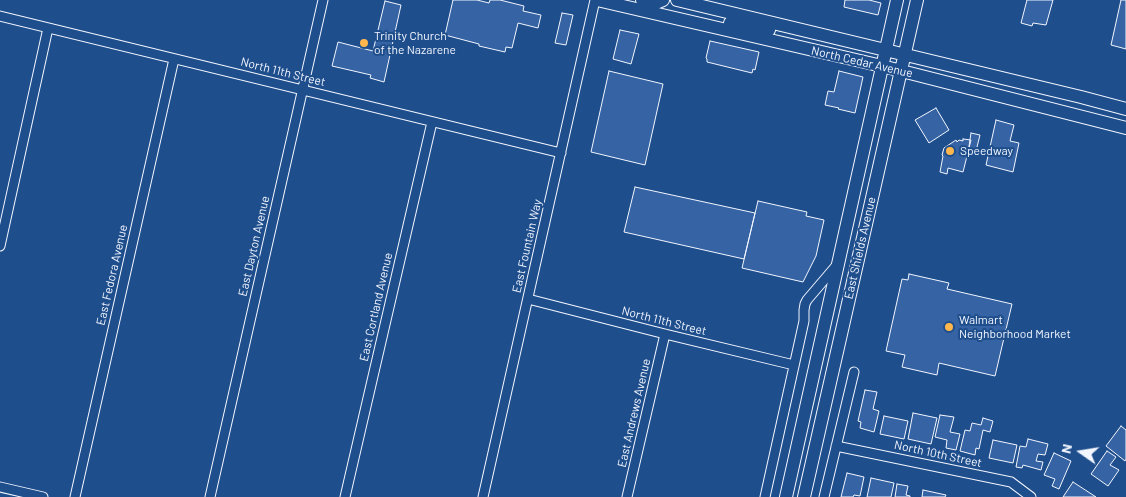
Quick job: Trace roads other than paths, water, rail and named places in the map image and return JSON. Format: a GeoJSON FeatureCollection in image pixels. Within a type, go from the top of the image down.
{"type":"FeatureCollection","features":[{"type":"Feature","properties":{"kind":"main road","name":"North Cedar Avenue"},"geometry":{"type":"LineString","coordinates":[[596,0],[882,66],[1126,128]]}},
{"type":"Feature","properties":{"kind":"main road"},"geometry":{"type":"LineString","coordinates":[[642,0],[656,3],[663,0]]}},
{"type":"Feature","properties":{"kind":"main road","name":"North Cedar Avenue"},"geometry":{"type":"LineString","coordinates":[[677,0],[1126,109]]}},
{"type":"Feature","properties":{"kind":"main road","name":"East Shields Avenue"},"geometry":{"type":"LineString","coordinates":[[786,497],[897,0]]}},
{"type":"Feature","properties":{"kind":"main road","name":"East Shields Avenue"},"geometry":{"type":"LineString","coordinates":[[804,497],[917,0]]}},
{"type":"Feature","properties":{"kind":"main road"},"geometry":{"type":"LineString","coordinates":[[684,20],[695,16],[774,31],[784,26]]}},
{"type":"Feature","properties":{"kind":"main road"},"geometry":{"type":"LineString","coordinates":[[1044,108],[1048,101],[1060,99],[1086,107],[1096,107],[1104,103]]}},
{"type":"Feature","properties":{"kind":"main road"},"geometry":{"type":"LineString","coordinates":[[848,218],[855,225],[853,242],[860,252]]}},
{"type":"Feature","properties":{"kind":"main road"},"geometry":{"type":"LineString","coordinates":[[818,436],[813,434],[810,424],[828,348],[830,299]]}},
{"type":"Feature","properties":{"kind":"street","name":"East Dayton Avenue"},"geometry":{"type":"LineString","coordinates":[[210,497],[323,0]]}},
{"type":"Feature","properties":{"kind":"street","name":"East Fountain Way"},"geometry":{"type":"LineString","coordinates":[[483,497],[596,0]]}},
{"type":"Feature","properties":{"kind":"street","name":"North 11th Street"},"geometry":{"type":"LineString","coordinates":[[0,16],[561,153]]}},
{"type":"Feature","properties":{"kind":"street"},"geometry":{"type":"LineString","coordinates":[[0,246],[48,28]]}},
{"type":"Feature","properties":{"kind":"street","name":"East Fedora Avenue"},"geometry":{"type":"LineString","coordinates":[[75,497],[174,58]]}},
{"type":"Feature","properties":{"kind":"street","name":"East Cortland Avenue"},"geometry":{"type":"LineString","coordinates":[[345,497],[432,122]]}},
{"type":"Feature","properties":{"kind":"street"},"geometry":{"type":"LineString","coordinates":[[765,497],[804,321],[805,304],[838,264]]}},
{"type":"Feature","properties":{"kind":"street","name":"North 11th Street"},"geometry":{"type":"LineString","coordinates":[[528,299],[794,365]]}},
{"type":"Feature","properties":{"kind":"street","name":"East Andrews Avenue"},"geometry":{"type":"LineString","coordinates":[[627,497],[666,334]]}},
{"type":"Feature","properties":{"kind":"street"},"geometry":{"type":"LineString","coordinates":[[824,497],[854,372]]}},
{"type":"Feature","properties":{"kind":"street","name":"North 10th Street"},"geometry":{"type":"LineString","coordinates":[[836,446],[1011,482],[1031,497]]}},
{"type":"Feature","properties":{"kind":"street"},"geometry":{"type":"LineString","coordinates":[[0,487],[43,497]]}},
{"type":"Feature","properties":{"kind":"place","name":"Trinity Church of the Nazarene"},"geometry":{"type":"Point","coordinates":[364,43]}},
{"type":"Feature","properties":{"kind":"place","name":"Speedway"},"geometry":{"type":"Point","coordinates":[950,151]}},
{"type":"Feature","properties":{"kind":"place","name":"Walmart Neighborhood Market"},"geometry":{"type":"Point","coordinates":[949,327]}}]}
